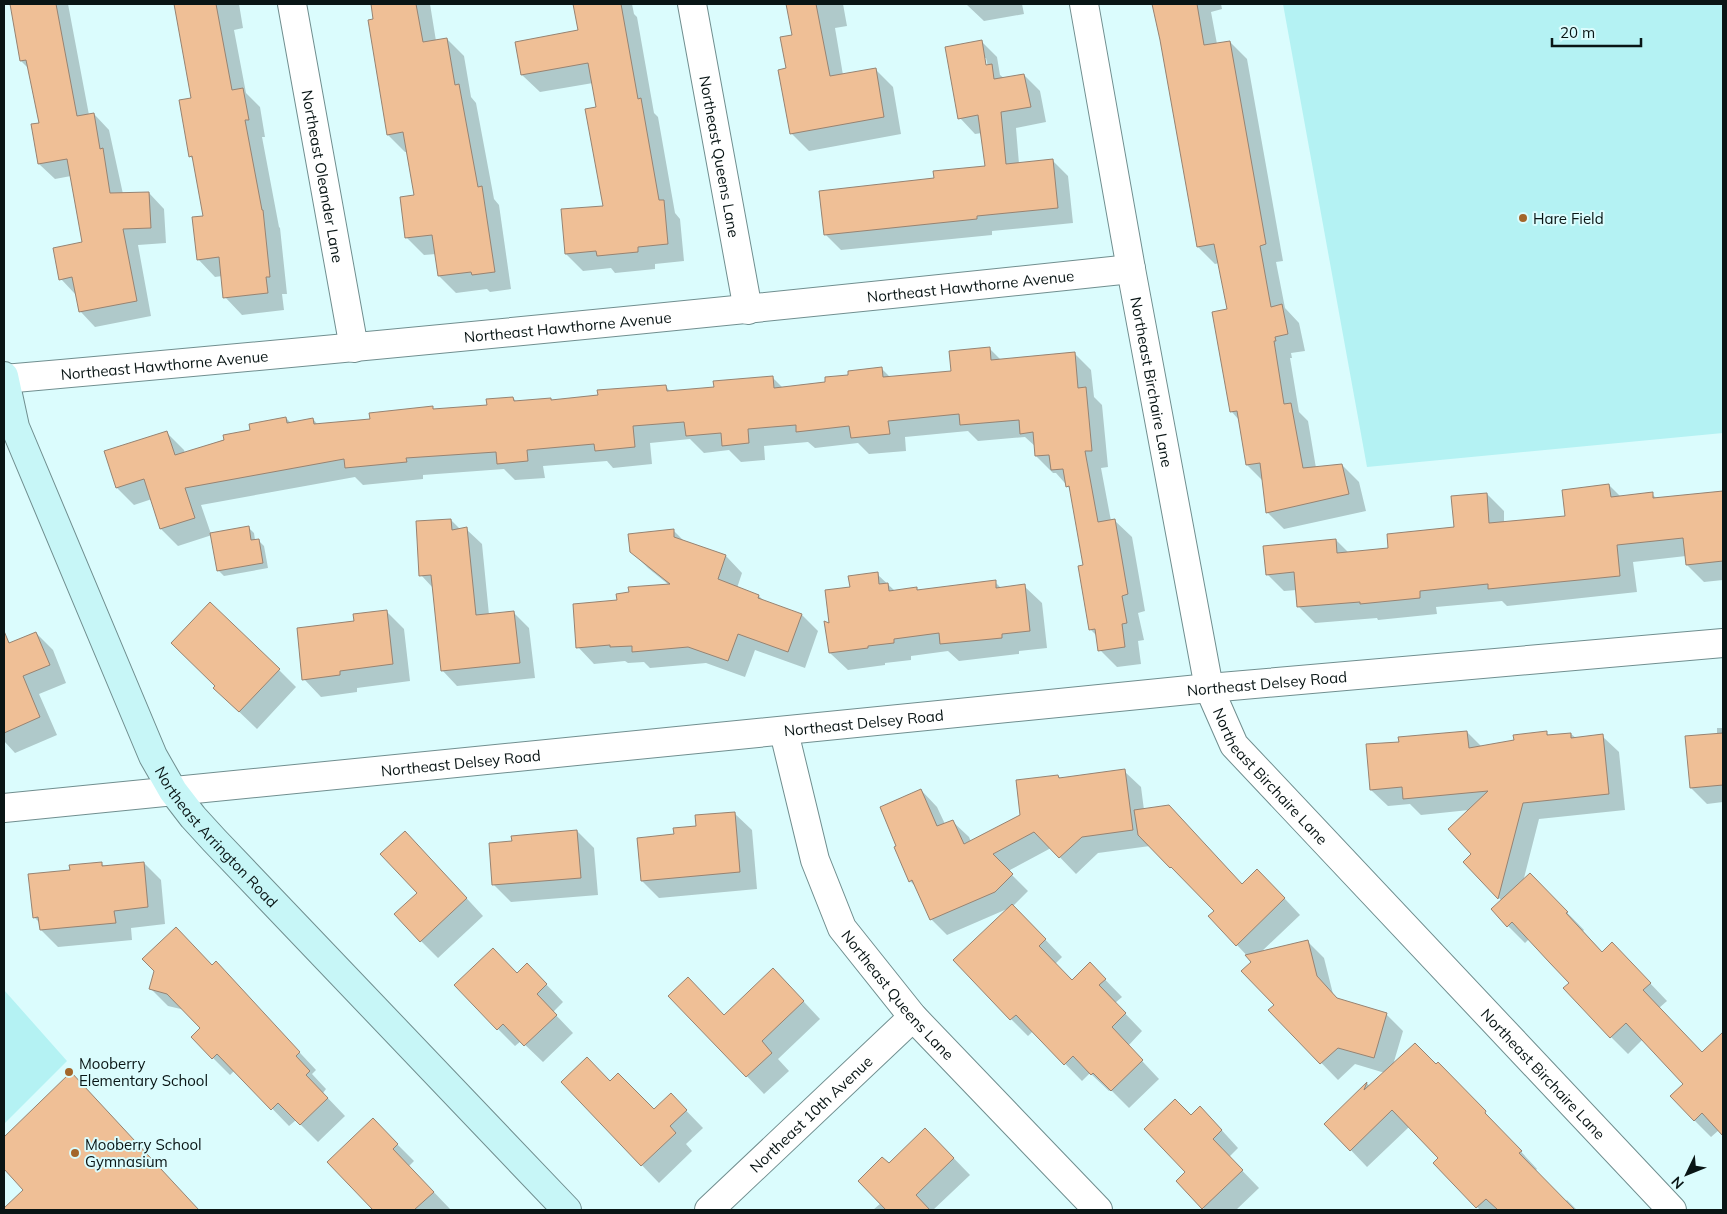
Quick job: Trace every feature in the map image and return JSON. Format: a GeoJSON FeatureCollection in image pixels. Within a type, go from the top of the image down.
{"type":"FeatureCollection","features":[{"type":"Feature","properties":{"kind":"street","name":"Northeast Oleander Lane"},"geometry":{"type":"LineString","coordinates":[[292,4],[354,348]]}},
{"type":"Feature","properties":{"kind":"street","name":"Northeast Queens Lane"},"geometry":{"type":"LineString","coordinates":[[692,4],[748,310]]}},
{"type":"Feature","properties":{"kind":"street","name":"Northeast Birchaire Lane"},"geometry":{"type":"LineString","coordinates":[[1084,4],[1209,688],[1234,745],[1672,1210]]}},
{"type":"Feature","properties":{"kind":"street","name":"Northeast Hawthorne Avenue"},"geometry":{"type":"LineString","coordinates":[[4,378],[354,348],[748,310],[1131,269]]}},
{"type":"Feature","properties":{"kind":"street","name":"Northeast Arrington Road"},"geometry":{"type":"LineString","coordinates":[[4,378],[15,427],[153,756],[173,791],[209,834],[566,1210]]}},
{"type":"Feature","properties":{"kind":"street","name":"Northeast Delsey Road"},"geometry":{"type":"LineString","coordinates":[[4,808],[784,732],[1209,688],[1723,643]]}},
{"type":"Feature","properties":{"kind":"street","name":"Northeast Queens Lane"},"geometry":{"type":"LineString","coordinates":[[784,732],[815,860],[842,928],[913,1017],[1098,1210]]}},
{"type":"Feature","properties":{"kind":"street","name":"Northeast 10th Avenue"},"geometry":{"type":"LineString","coordinates":[[709,1210],[913,1017]]}},
{"type":"Feature","properties":{"kind":"shaded area","name":"Hare Field"},"geometry":{"type":"Polygon","coordinates":[[[1283,4],[1723,4],[1723,433],[1367,467],[1283,4]]]}},
{"type":"Feature","properties":{"kind":"shaded area"},"geometry":{"type":"Polygon","coordinates":[[[4,990],[67,1061],[4,1124],[4,990]]]}},
{"type":"Feature","properties":{"kind":"building"},"geometry":{"type":"Polygon","coordinates":[[[10,4],[56,4],[77,116],[94,113],[100,149],[103,148],[110,193],[149,192],[151,228],[123,229],[137,301],[79,312],[72,277],[59,280],[53,248],[82,242],[67,159],[38,164],[31,124],[39,123],[26,60],[20,61],[10,4]]]}},
{"type":"Feature","properties":{"kind":"building"},"geometry":{"type":"Polygon","coordinates":[[[174,4],[216,4],[232,90],[243,88],[249,120],[245,120],[263,210],[270,277],[266,277],[268,293],[223,298],[219,257],[197,260],[192,217],[203,216],[192,156],[189,157],[179,100],[191,98],[174,4]]]}},
{"type":"Feature","properties":{"kind":"building"},"geometry":{"type":"Polygon","coordinates":[[[371,4],[416,4],[423,42],[447,38],[455,85],[459,84],[478,187],[482,186],[495,272],[472,275],[471,272],[438,276],[432,235],[405,238],[400,197],[414,195],[403,132],[387,135],[368,20],[373,19],[371,4]]]}},
{"type":"Feature","properties":{"kind":"building"},"geometry":{"type":"Polygon","coordinates":[[[573,4],[621,4],[638,99],[641,98],[659,200],[664,200],[668,244],[638,247],[638,252],[597,256],[596,251],[565,254],[561,209],[603,206],[585,109],[596,107],[588,63],[521,75],[515,42],[578,30],[573,4]]]}},
{"type":"Feature","properties":{"kind":"building"},"geometry":{"type":"Polygon","coordinates":[[[786,4],[816,4],[830,76],[876,68],[884,117],[790,134],[778,70],[786,68],[780,37],[792,35],[786,4]]]}},
{"type":"Feature","properties":{"kind":"building"},"geometry":{"type":"Polygon","coordinates":[[[1152,4],[1197,4],[1204,45],[1230,41],[1266,244],[1260,246],[1271,307],[1282,304],[1288,334],[1275,337],[1276,341],[1274,341],[1284,404],[1291,403],[1303,468],[1342,464],[1349,494],[1266,513],[1260,463],[1246,465],[1237,411],[1230,412],[1212,312],[1227,309],[1214,244],[1197,247],[1152,4]]]}},
{"type":"Feature","properties":{"kind":"building"},"geometry":{"type":"Polygon","coordinates":[[[982,40],[986,65],[992,64],[994,79],[1024,74],[1031,107],[1001,112],[1006,164],[1053,159],[1058,208],[977,216],[977,219],[824,235],[819,191],[934,178],[933,171],[985,166],[978,115],[958,119],[945,47],[982,40]]]}},
{"type":"Feature","properties":{"kind":"building"},"geometry":{"type":"Polygon","coordinates":[[[990,347],[991,360],[1075,352],[1078,388],[1086,387],[1092,451],[1085,451],[1098,522],[1115,519],[1128,594],[1122,596],[1127,623],[1122,624],[1125,647],[1098,651],[1095,629],[1089,630],[1078,566],[1083,565],[1069,486],[1066,487],[1063,469],[1051,470],[1049,455],[1035,456],[1033,432],[1020,434],[1019,420],[960,425],[959,414],[888,421],[890,434],[851,438],[849,426],[796,432],[796,425],[748,429],[749,443],[722,446],[721,433],[686,436],[684,422],[633,426],[635,447],[595,451],[594,444],[527,450],[528,461],[497,464],[496,452],[406,458],[407,462],[345,468],[344,459],[185,488],[195,518],[160,529],[144,479],[116,488],[104,451],[167,431],[175,455],[224,440],[223,435],[250,430],[249,424],[286,417],[287,423],[313,418],[314,424],[370,419],[369,413],[433,406],[433,409],[487,405],[486,399],[513,397],[514,401],[551,398],[551,400],[598,395],[597,390],[666,385],[667,391],[714,387],[713,381],[773,376],[774,388],[825,382],[825,377],[848,375],[848,371],[882,367],[883,377],[951,371],[949,351],[990,347]]]}},
{"type":"Feature","properties":{"kind":"building"},"geometry":{"type":"Polygon","coordinates":[[[1609,484],[1611,497],[1653,492],[1653,498],[1723,491],[1723,561],[1686,565],[1683,538],[1617,545],[1620,576],[1488,589],[1488,584],[1420,591],[1420,598],[1360,604],[1360,602],[1297,607],[1294,572],[1266,575],[1263,546],[1336,539],[1337,553],[1388,548],[1387,534],[1454,527],[1451,496],[1487,493],[1489,523],[1565,516],[1562,490],[1609,484]]]}},
{"type":"Feature","properties":{"kind":"building"},"geometry":{"type":"Polygon","coordinates":[[[451,519],[452,530],[467,527],[476,615],[514,611],[520,663],[441,671],[431,575],[419,576],[416,521],[451,519]]]}},
{"type":"Feature","properties":{"kind":"building"},"geometry":{"type":"Polygon","coordinates":[[[249,526],[251,540],[259,539],[263,563],[217,571],[210,533],[249,526]]]}},
{"type":"Feature","properties":{"kind":"building"},"geometry":{"type":"Polygon","coordinates":[[[674,529],[674,537],[726,555],[718,579],[759,595],[758,598],[802,614],[788,652],[738,634],[728,661],[688,647],[632,652],[632,646],[610,647],[610,645],[576,648],[573,604],[617,600],[616,594],[629,592],[628,587],[670,584],[630,552],[628,534],[674,529]]]}},
{"type":"Feature","properties":{"kind":"building"},"geometry":{"type":"Polygon","coordinates":[[[878,572],[879,584],[888,583],[889,591],[917,587],[917,590],[996,580],[996,588],[1025,584],[1030,631],[1002,634],[1002,638],[940,644],[939,633],[894,639],[894,643],[829,653],[824,621],[829,623],[825,590],[850,587],[848,576],[878,572]]]}},
{"type":"Feature","properties":{"kind":"building"},"geometry":{"type":"Polygon","coordinates":[[[210,602],[280,669],[239,712],[213,688],[215,686],[171,643],[210,602]]]}},
{"type":"Feature","properties":{"kind":"building"},"geometry":{"type":"Polygon","coordinates":[[[387,610],[393,664],[340,671],[340,675],[302,680],[297,628],[354,621],[353,614],[387,610]]]}},
{"type":"Feature","properties":{"kind":"building"},"geometry":{"type":"Polygon","coordinates":[[[4,631],[9,643],[36,632],[50,665],[23,676],[40,717],[4,733],[4,631]]]}},
{"type":"Feature","properties":{"kind":"building"},"geometry":{"type":"Polygon","coordinates":[[[1467,731],[1469,748],[1514,740],[1513,735],[1547,731],[1547,735],[1571,733],[1571,738],[1603,734],[1609,794],[1523,803],[1498,899],[1463,862],[1471,854],[1448,829],[1488,791],[1403,799],[1402,787],[1370,790],[1366,744],[1399,742],[1398,737],[1467,731]]]}},
{"type":"Feature","properties":{"kind":"building"},"geometry":{"type":"Polygon","coordinates":[[[1723,733],[1723,785],[1690,788],[1685,736],[1723,733]]]}},
{"type":"Feature","properties":{"kind":"building"},"geometry":{"type":"Polygon","coordinates":[[[1125,769],[1133,830],[1082,837],[1059,858],[1034,832],[993,854],[1013,874],[995,892],[930,920],[912,880],[909,882],[880,807],[921,789],[937,826],[953,820],[964,844],[1020,815],[1016,780],[1058,775],[1059,778],[1125,769]]]}},
{"type":"Feature","properties":{"kind":"building"},"geometry":{"type":"Polygon","coordinates":[[[1169,805],[1242,884],[1257,869],[1285,898],[1236,946],[1208,916],[1214,911],[1138,835],[1134,810],[1169,805]]]}},
{"type":"Feature","properties":{"kind":"building"},"geometry":{"type":"Polygon","coordinates":[[[735,812],[740,872],[641,881],[637,838],[674,834],[673,828],[696,826],[695,815],[735,812]]]}},
{"type":"Feature","properties":{"kind":"building"},"geometry":{"type":"Polygon","coordinates":[[[577,830],[581,878],[492,885],[489,843],[512,841],[511,836],[577,830]]]}},
{"type":"Feature","properties":{"kind":"building"},"geometry":{"type":"Polygon","coordinates":[[[405,831],[467,898],[420,942],[394,914],[417,893],[380,854],[405,831]]]}},
{"type":"Feature","properties":{"kind":"building"},"geometry":{"type":"Polygon","coordinates":[[[102,862],[102,866],[144,862],[148,907],[114,911],[116,923],[40,930],[38,917],[33,918],[28,874],[70,870],[69,865],[102,862]]]}},
{"type":"Feature","properties":{"kind":"building"},"geometry":{"type":"Polygon","coordinates":[[[1530,873],[1568,912],[1566,913],[1602,952],[1612,942],[1651,983],[1643,990],[1702,1052],[1723,1032],[1723,1136],[1702,1113],[1694,1121],[1670,1096],[1683,1084],[1626,1023],[1610,1038],[1563,988],[1569,983],[1512,922],[1507,927],[1491,909],[1530,873]]]}},
{"type":"Feature","properties":{"kind":"building"},"geometry":{"type":"Polygon","coordinates":[[[1012,904],[1046,939],[1039,946],[1072,980],[1090,962],[1106,979],[1099,985],[1126,1013],[1112,1027],[1143,1060],[1111,1091],[1093,1073],[1091,1075],[1073,1056],[1064,1065],[1016,1015],[1010,1020],[953,960],[1012,904]]]}},
{"type":"Feature","properties":{"kind":"building"},"geometry":{"type":"Polygon","coordinates":[[[176,927],[212,965],[216,961],[300,1052],[296,1056],[310,1071],[306,1075],[328,1098],[300,1125],[278,1103],[271,1110],[217,1054],[212,1059],[191,1037],[200,1028],[167,994],[149,989],[154,971],[142,959],[176,927]]]}},
{"type":"Feature","properties":{"kind":"building"},"geometry":{"type":"Polygon","coordinates":[[[1308,940],[1317,976],[1337,998],[1387,1013],[1374,1058],[1338,1048],[1320,1064],[1268,1010],[1274,1005],[1241,971],[1251,962],[1245,955],[1308,940]]]}},
{"type":"Feature","properties":{"kind":"building"},"geometry":{"type":"Polygon","coordinates":[[[493,948],[517,973],[527,963],[547,984],[537,994],[557,1015],[524,1046],[503,1024],[497,1030],[454,985],[493,948]]]}},
{"type":"Feature","properties":{"kind":"building"},"geometry":{"type":"Polygon","coordinates":[[[773,968],[804,1001],[762,1041],[772,1053],[746,1077],[668,996],[688,977],[724,1015],[773,968]]]}},
{"type":"Feature","properties":{"kind":"building"},"geometry":{"type":"Polygon","coordinates":[[[1415,1043],[1436,1064],[1438,1062],[1486,1111],[1485,1113],[1522,1151],[1519,1153],[1575,1210],[1498,1210],[1486,1199],[1476,1208],[1433,1163],[1438,1158],[1392,1110],[1350,1151],[1324,1124],[1367,1082],[1364,1090],[1415,1043]]]}},
{"type":"Feature","properties":{"kind":"building"},"geometry":{"type":"Polygon","coordinates":[[[587,1057],[610,1081],[618,1073],[654,1109],[671,1093],[687,1110],[670,1126],[676,1133],[641,1166],[561,1082],[587,1057]]]}},
{"type":"Feature","properties":{"kind":"building","name":"Mooberry School Gymnasium"},"geometry":{"type":"Polygon","coordinates":[[[71,1072],[199,1210],[4,1210],[23,1190],[4,1169],[4,1137],[71,1072]]]}},
{"type":"Feature","properties":{"kind":"building"},"geometry":{"type":"Polygon","coordinates":[[[1175,1099],[1191,1115],[1200,1106],[1222,1130],[1213,1139],[1243,1170],[1202,1209],[1176,1181],[1185,1172],[1144,1129],[1175,1099]]]}},
{"type":"Feature","properties":{"kind":"building"},"geometry":{"type":"Polygon","coordinates":[[[373,1118],[398,1144],[393,1149],[434,1192],[414,1210],[373,1210],[327,1162],[373,1118]]]}},
{"type":"Feature","properties":{"kind":"building"},"geometry":{"type":"Polygon","coordinates":[[[925,1128],[954,1158],[916,1195],[930,1210],[886,1210],[858,1181],[882,1157],[889,1163],[925,1128]]]}},
{"type":"Feature","properties":{"kind":"place","name":"Hare Field"},"geometry":{"type":"Point","coordinates":[1523,218]}},
{"type":"Feature","properties":{"kind":"place","name":"Mooberry Elementary School"},"geometry":{"type":"Point","coordinates":[69,1072]}},
{"type":"Feature","properties":{"kind":"place","name":"Mooberry School Gymnasium"},"geometry":{"type":"Point","coordinates":[75,1153]}}]}
